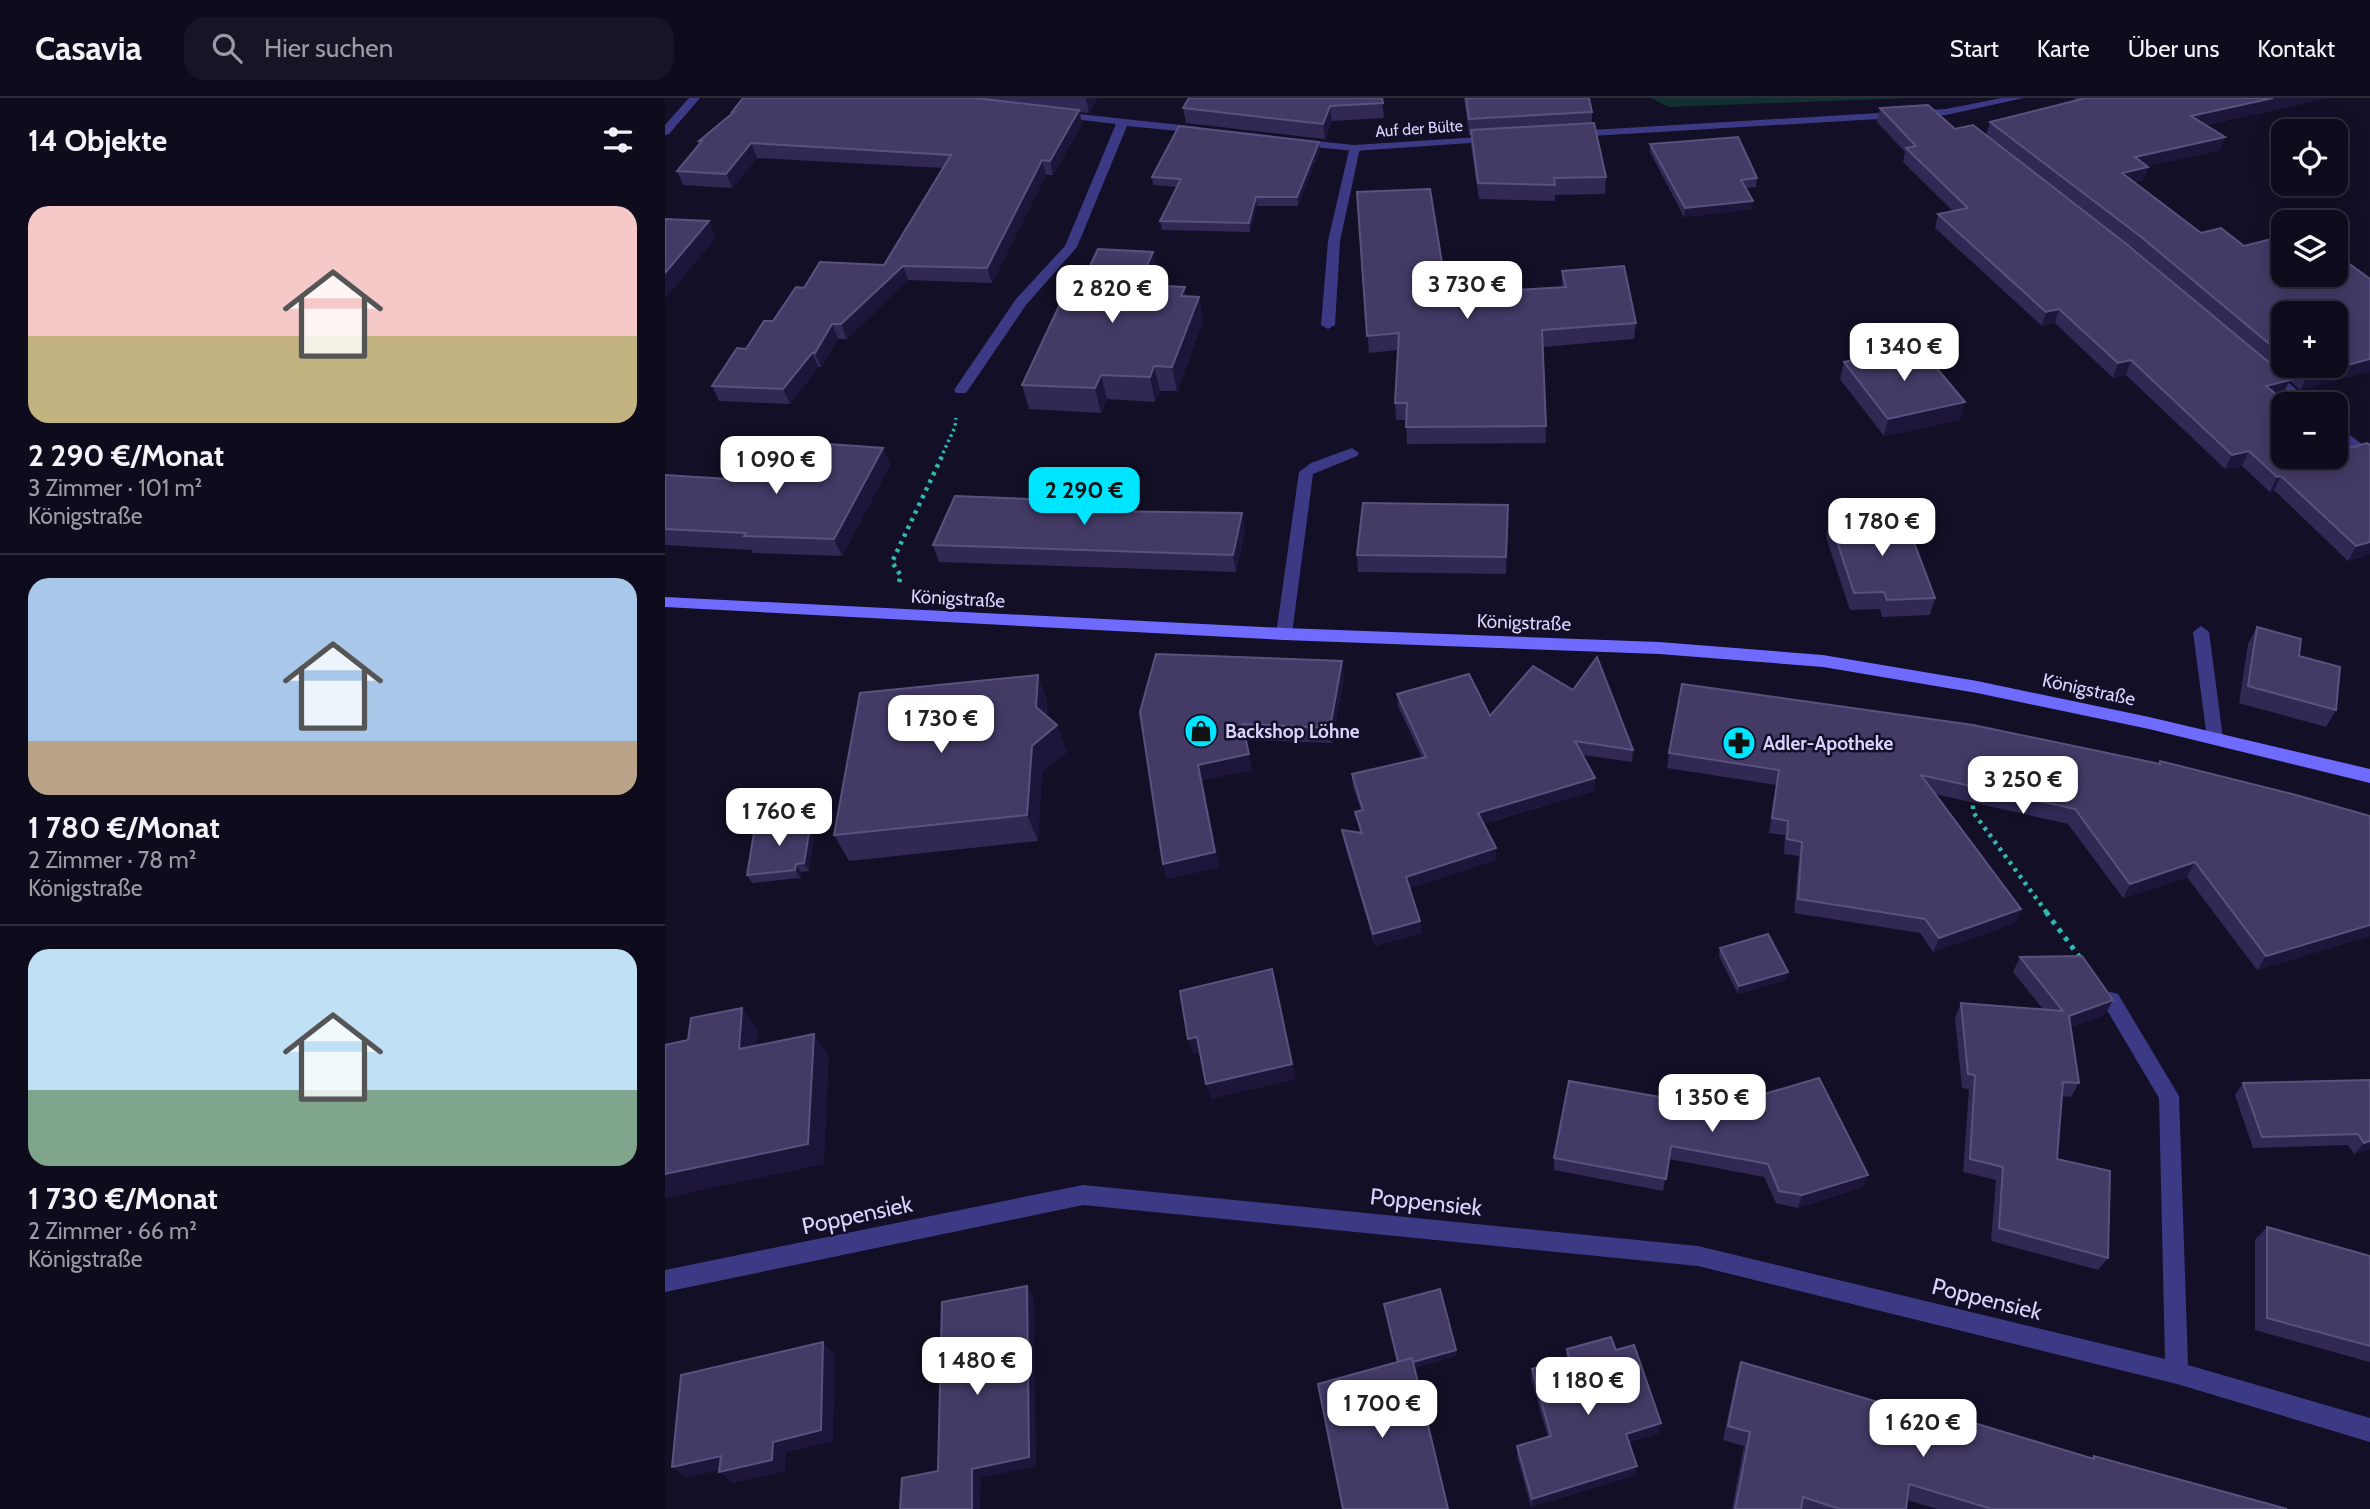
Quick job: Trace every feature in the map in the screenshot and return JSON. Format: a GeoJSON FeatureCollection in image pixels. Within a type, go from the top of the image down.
{"type":"FeatureCollection","features":[{"type":"Feature","properties":{"kind":"main road","name":"Königstraße"},"geometry":{"type":"LineString","coordinates":[[665,602],[1285,634],[1659,648],[1823,661],[1977,688],[2215,738],[2370,776]]}},
{"type":"Feature","properties":{"kind":"street"},"geometry":{"type":"LineString","coordinates":[[665,132],[695,98]]}},
{"type":"Feature","properties":{"kind":"street"},"geometry":{"type":"LineString","coordinates":[[1559,135],[1951,116],[2019,98]]}},
{"type":"Feature","properties":{"kind":"street"},"geometry":{"type":"LineString","coordinates":[[1042,113],[1218,132]]}},
{"type":"Feature","properties":{"kind":"street"},"geometry":{"type":"LineString","coordinates":[[961,390],[1021,302],[1071,247],[1123,121]]}},
{"type":"Feature","properties":{"kind":"street","name":"Auf der Bülte"},"geometry":{"type":"LineString","coordinates":[[1286,140],[1354,148],[1504,139]]}},
{"type":"Feature","properties":{"kind":"street"},"geometry":{"type":"LineString","coordinates":[[1328,325],[1334,241],[1354,148]]}},
{"type":"Feature","properties":{"kind":"street"},"geometry":{"type":"LineString","coordinates":[[2255,360],[2293,392]]}},
{"type":"Feature","properties":{"kind":"street"},"geometry":{"type":"LineString","coordinates":[[2348,439],[2370,458]]}},
{"type":"Feature","properties":{"kind":"street"},"geometry":{"type":"LineString","coordinates":[[1285,634],[1306,472],[1313,466],[1337,462],[1352,453]]}},
{"type":"Feature","properties":{"kind":"street"},"geometry":{"type":"LineString","coordinates":[[2201,632],[2215,738]]}},
{"type":"Feature","properties":{"kind":"street"},"geometry":{"type":"LineString","coordinates":[[2111,1000],[2169,1096],[2177,1373]]}},
{"type":"Feature","properties":{"kind":"street","name":"Poppensiek"},"geometry":{"type":"LineString","coordinates":[[665,1281],[1083,1195],[1698,1256],[2177,1373],[2370,1430]]}},
{"type":"Feature","properties":{"kind":"path"},"geometry":{"type":"LineString","coordinates":[[890,615],[901,576],[892,562],[955,427],[961,390]]}},
{"type":"Feature","properties":{"kind":"path"},"geometry":{"type":"LineString","coordinates":[[1974,784],[1973,812],[2111,1000]]}},
{"type":"Feature","properties":{"kind":"green space"},"geometry":{"type":"Polygon","coordinates":[[[1651,98],[1910,98],[1669,107],[1651,98]]]}},
{"type":"Feature","properties":{"kind":"building"},"geometry":{"type":"Polygon","coordinates":[[[743,98],[975,98],[1079,110],[1050,161],[1042,160],[987,268],[903,266],[841,324],[832,324],[815,353],[812,353],[783,389],[712,386],[737,348],[746,349],[764,321],[773,321],[796,287],[804,288],[820,262],[884,265],[951,155],[751,143],[726,174],[677,171],[702,141],[699,141],[734,112],[743,98]]]}},
{"type":"Feature","properties":{"kind":"building"},"geometry":{"type":"Polygon","coordinates":[[[1189,98],[1382,98],[1383,103],[1330,106],[1323,124],[1183,108],[1189,98]]]}},
{"type":"Feature","properties":{"kind":"building"},"geometry":{"type":"Polygon","coordinates":[[[1466,98],[1589,98],[1592,112],[1469,119],[1466,98]]]}},
{"type":"Feature","properties":{"kind":"building"},"geometry":{"type":"Polygon","coordinates":[[[2086,98],[2273,98],[2191,116],[2225,137],[2135,157],[2148,167],[2122,173],[2201,233],[2221,228],[2244,246],[2271,239],[2271,287],[2348,287],[2348,263],[2370,279],[2370,359],[2348,365],[2348,301],[2271,301],[2271,345],[2140,236],[1990,122],[2086,98]]]}},
{"type":"Feature","properties":{"kind":"building"},"geometry":{"type":"Polygon","coordinates":[[[1928,105],[1955,129],[1973,125],[2129,246],[2271,364],[2271,378],[2290,380],[2266,386],[2273,392],[2271,392],[2271,469],[2348,469],[2348,449],[2367,443],[2370,445],[2370,542],[2356,546],[2281,476],[2277,477],[2249,451],[2232,455],[2131,360],[2118,363],[2059,309],[2046,312],[1938,214],[1968,208],[1906,148],[1916,146],[1880,108],[1928,105]]]}},
{"type":"Feature","properties":{"kind":"building"},"geometry":{"type":"Polygon","coordinates":[[[1594,123],[1606,177],[1554,178],[1555,185],[1478,183],[1471,130],[1594,123]]]}},
{"type":"Feature","properties":{"kind":"building"},"geometry":{"type":"Polygon","coordinates":[[[1179,126],[1319,142],[1297,197],[1256,197],[1249,223],[1160,221],[1181,179],[1152,177],[1179,126]]]}},
{"type":"Feature","properties":{"kind":"building"},"geometry":{"type":"Polygon","coordinates":[[[1738,137],[1757,178],[1741,180],[1753,201],[1685,208],[1650,144],[1738,137]]]}},
{"type":"Feature","properties":{"kind":"building"},"geometry":{"type":"Polygon","coordinates":[[[1430,189],[1447,294],[1566,287],[1562,271],[1624,266],[1636,323],[1542,330],[1546,426],[1406,427],[1407,403],[1395,403],[1399,333],[1367,336],[1357,192],[1430,189]]]}},
{"type":"Feature","properties":{"kind":"building"},"geometry":{"type":"Polygon","coordinates":[[[665,219],[709,221],[665,273],[665,219]]]}},
{"type":"Feature","properties":{"kind":"building"},"geometry":{"type":"Polygon","coordinates":[[[1098,249],[1153,252],[1138,285],[1185,287],[1181,296],[1199,297],[1172,367],[1154,366],[1150,377],[1101,375],[1095,388],[1022,385],[1075,272],[1087,272],[1098,249]]]}},
{"type":"Feature","properties":{"kind":"building"},"geometry":{"type":"Polygon","coordinates":[[[1919,347],[1965,402],[1888,419],[1844,362],[1919,347]]]}},
{"type":"Feature","properties":{"kind":"building"},"geometry":{"type":"Polygon","coordinates":[[[800,442],[883,448],[834,539],[744,536],[746,533],[665,529],[665,475],[776,482],[800,442]]]}},
{"type":"Feature","properties":{"kind":"building"},"geometry":{"type":"Polygon","coordinates":[[[955,496],[1101,502],[1098,511],[1242,513],[1233,555],[933,545],[955,496]]]}},
{"type":"Feature","properties":{"kind":"building"},"geometry":{"type":"Polygon","coordinates":[[[1363,503],[1508,505],[1506,557],[1357,555],[1363,503]]]}},
{"type":"Feature","properties":{"kind":"building"},"geometry":{"type":"Polygon","coordinates":[[[1904,516],[1935,598],[1887,600],[1884,592],[1854,593],[1830,520],[1904,516]]]}},
{"type":"Feature","properties":{"kind":"building"},"geometry":{"type":"Polygon","coordinates":[[[2257,627],[2301,639],[2299,656],[2340,667],[2336,710],[2248,686],[2257,627]]]}},
{"type":"Feature","properties":{"kind":"building"},"geometry":{"type":"Polygon","coordinates":[[[1156,654],[1342,661],[1330,728],[1242,724],[1249,754],[1198,765],[1215,852],[1163,864],[1140,712],[1156,654]]]}},
{"type":"Feature","properties":{"kind":"building"},"geometry":{"type":"Polygon","coordinates":[[[1597,657],[1633,750],[1575,741],[1595,778],[1478,813],[1496,848],[1406,877],[1420,921],[1373,934],[1342,830],[1362,833],[1355,812],[1363,810],[1352,774],[1426,757],[1397,694],[1469,674],[1490,716],[1533,666],[1573,690],[1597,657]]]}},
{"type":"Feature","properties":{"kind":"building"},"geometry":{"type":"Polygon","coordinates":[[[1038,675],[1036,707],[1057,725],[1032,746],[1027,815],[834,835],[860,693],[1038,675]]]}},
{"type":"Feature","properties":{"kind":"building"},"geometry":{"type":"Polygon","coordinates":[[[1682,684],[1973,725],[2160,764],[2160,761],[2370,816],[2370,925],[2266,956],[2195,862],[2130,884],[2075,809],[1921,775],[2021,909],[1939,938],[1925,919],[1798,899],[1802,842],[1787,839],[1788,821],[1772,818],[1779,770],[1669,753],[1682,684]]]}},
{"type":"Feature","properties":{"kind":"building"},"geometry":{"type":"Polygon","coordinates":[[[811,821],[804,863],[796,864],[795,870],[747,875],[755,827],[811,821]]]}},
{"type":"Feature","properties":{"kind":"building"},"geometry":{"type":"Polygon","coordinates":[[[1768,934],[1788,972],[1739,986],[1720,948],[1768,934]]]}},
{"type":"Feature","properties":{"kind":"building"},"geometry":{"type":"Polygon","coordinates":[[[2082,956],[2113,1000],[2069,1016],[2079,1083],[2063,1082],[2057,1159],[2110,1171],[2108,1258],[1999,1228],[2003,1167],[1970,1159],[1975,1075],[1968,1074],[1961,1003],[2063,1011],[2020,957],[2082,956]]]}},
{"type":"Feature","properties":{"kind":"building"},"geometry":{"type":"Polygon","coordinates":[[[1272,969],[1292,1064],[1206,1084],[1197,1037],[1188,1039],[1180,991],[1272,969]]]}},
{"type":"Feature","properties":{"kind":"building"},"geometry":{"type":"Polygon","coordinates":[[[742,1008],[739,1049],[814,1034],[808,1144],[665,1174],[665,1045],[688,1040],[691,1018],[742,1008]]]}},
{"type":"Feature","properties":{"kind":"building"},"geometry":{"type":"Polygon","coordinates":[[[1819,1078],[1868,1175],[1802,1195],[1779,1191],[1768,1164],[1671,1146],[1666,1179],[1554,1158],[1569,1081],[1711,1106],[1739,1098],[1740,1101],[1819,1078]]]}},
{"type":"Feature","properties":{"kind":"building"},"geometry":{"type":"Polygon","coordinates":[[[2370,1080],[2370,1141],[2364,1143],[2358,1134],[2262,1137],[2243,1083],[2370,1080]]]}},
{"type":"Feature","properties":{"kind":"building"},"geometry":{"type":"Polygon","coordinates":[[[2267,1227],[2370,1256],[2370,1346],[2267,1318],[2267,1227]]]}},
{"type":"Feature","properties":{"kind":"building"},"geometry":{"type":"Polygon","coordinates":[[[1027,1286],[1029,1457],[972,1469],[972,1509],[900,1509],[902,1478],[938,1471],[942,1302],[1027,1286]]]}},
{"type":"Feature","properties":{"kind":"building"},"geometry":{"type":"Polygon","coordinates":[[[1440,1289],[1456,1350],[1413,1362],[1412,1358],[1398,1362],[1384,1304],[1440,1289]]]}},
{"type":"Feature","properties":{"kind":"building"},"geometry":{"type":"Polygon","coordinates":[[[1611,1337],[1616,1350],[1634,1345],[1661,1423],[1626,1434],[1637,1466],[1532,1499],[1517,1446],[1551,1436],[1532,1369],[1569,1358],[1567,1349],[1611,1337]]]}},
{"type":"Feature","properties":{"kind":"building"},"geometry":{"type":"Polygon","coordinates":[[[823,1342],[821,1430],[773,1442],[772,1460],[719,1472],[721,1456],[672,1467],[681,1375],[823,1342]]]}},
{"type":"Feature","properties":{"kind":"building"},"geometry":{"type":"Polygon","coordinates":[[[1412,1358],[1448,1509],[1343,1509],[1318,1384],[1412,1358]]]}},
{"type":"Feature","properties":{"kind":"building"},"geometry":{"type":"Polygon","coordinates":[[[1741,1362],[1970,1429],[1971,1422],[2094,1459],[2094,1456],[2287,1509],[1992,1509],[1909,1484],[1906,1509],[1840,1509],[1803,1497],[1801,1509],[1735,1509],[1750,1432],[1728,1426],[1741,1362]]]}},
{"type":"Feature","properties":{"kind":"place","name":"Backshop Löhne"},"geometry":{"type":"Point","coordinates":[1201,731]}},
{"type":"Feature","properties":{"kind":"place","name":"Adler-Apotheke"},"geometry":{"type":"Point","coordinates":[1739,743]}}]}
